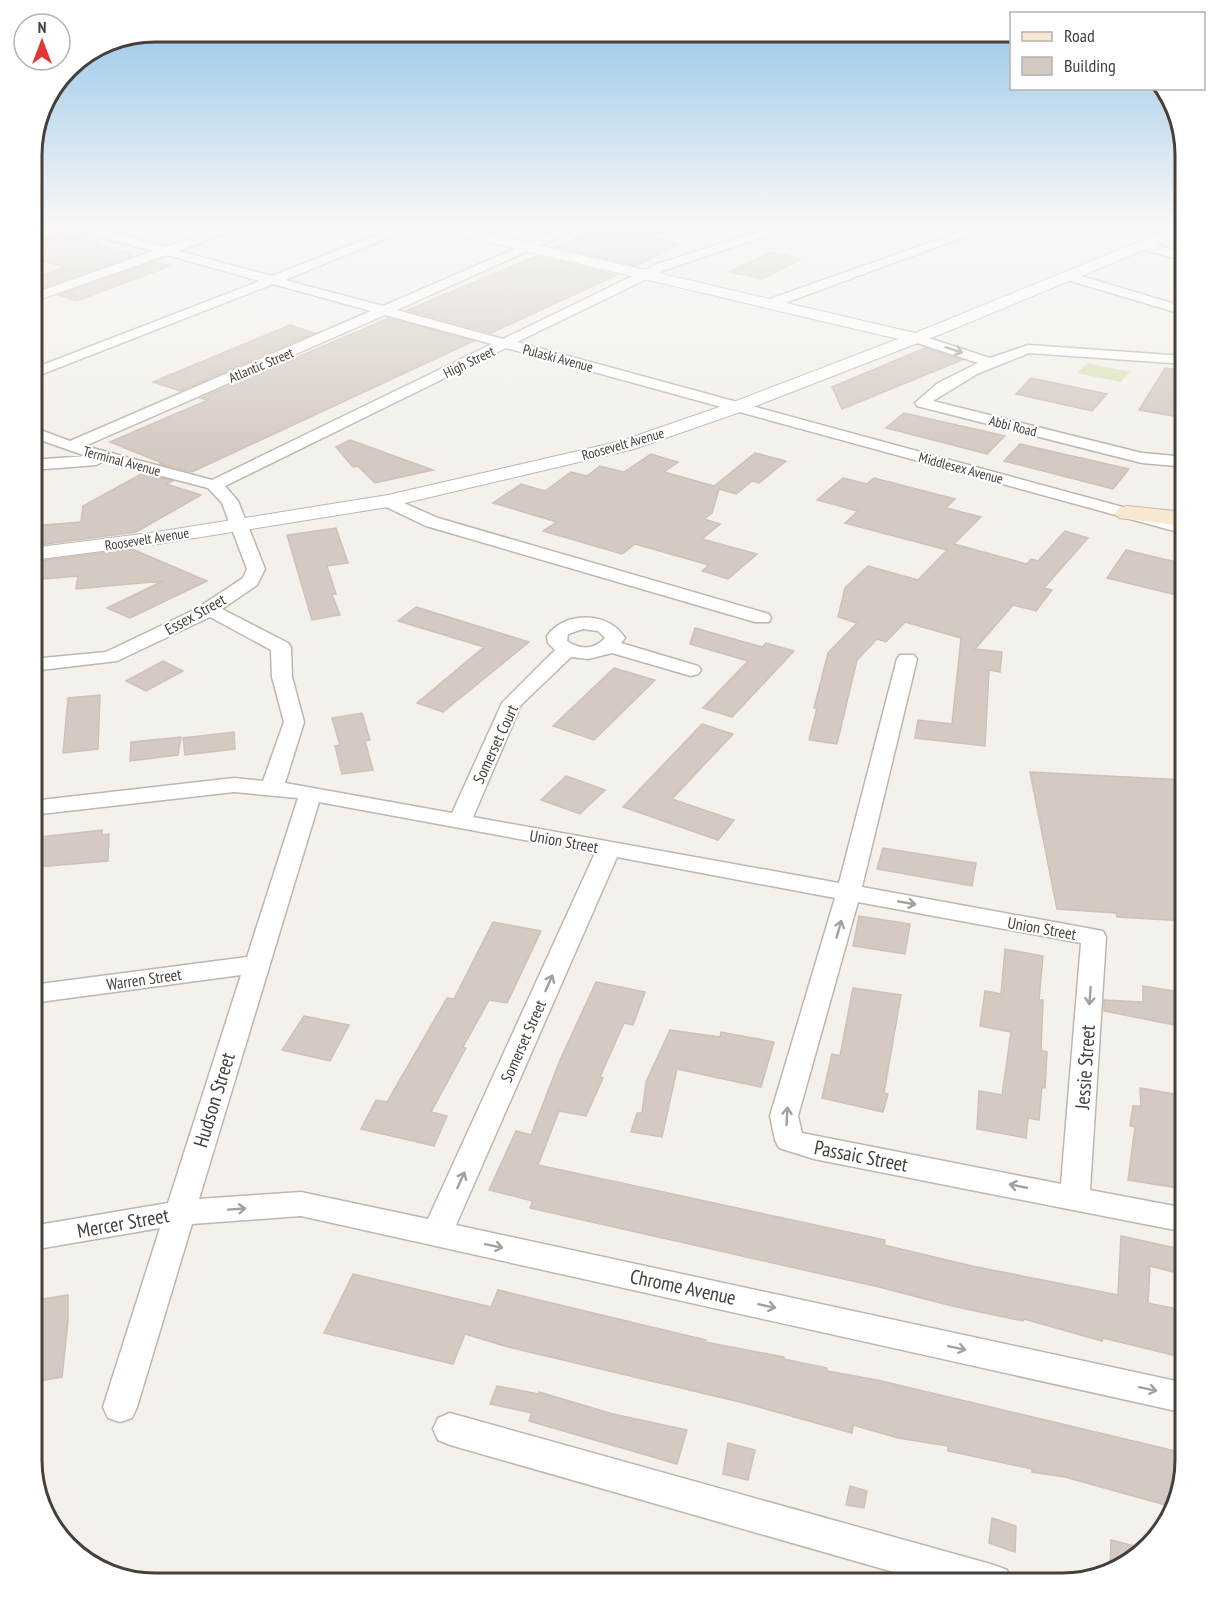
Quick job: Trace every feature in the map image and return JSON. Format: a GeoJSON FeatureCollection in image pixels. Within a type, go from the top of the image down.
{"type":"FeatureCollection","features":[{"type":"Feature","properties":{"kind":"main road"},"geometry":{"type":"LineString","coordinates":[[1127,513],[1175,518]]}},
{"type":"Feature","properties":{"kind":"street"},"geometry":{"type":"LineString","coordinates":[[42,370],[225,299]]}},
{"type":"Feature","properties":{"kind":"street","name":"Pulaski Avenue"},"geometry":{"type":"LineString","coordinates":[[342,299],[737,407]]}},
{"type":"Feature","properties":{"kind":"street","name":"Atlantic Street"},"geometry":{"type":"LineString","coordinates":[[70,447],[411,299]]}},
{"type":"Feature","properties":{"kind":"street","name":"High Street"},"geometry":{"type":"LineString","coordinates":[[214,485],[596,299]]}},
{"type":"Feature","properties":{"kind":"street"},"geometry":{"type":"LineString","coordinates":[[752,299],[916,338],[992,363]]}},
{"type":"Feature","properties":{"kind":"street"},"geometry":{"type":"LineString","coordinates":[[769,304],[782,299]]}},
{"type":"Feature","properties":{"kind":"street"},"geometry":{"type":"LineString","coordinates":[[792,299],[935,331],[1007,356]]}},
{"type":"Feature","properties":{"kind":"street","name":"Roosevelt Avenue"},"geometry":{"type":"LineString","coordinates":[[42,553],[145,540],[237,523],[388,501],[627,445],[737,407],[1011,299]]}},
{"type":"Feature","properties":{"kind":"street"},"geometry":{"type":"LineString","coordinates":[[1145,299],[1175,309]]}},
{"type":"Feature","properties":{"kind":"street","name":"Abbi Road"},"geometry":{"type":"LineString","coordinates":[[1175,359],[1028,349],[1007,356],[933,391],[922,403],[1142,458],[1175,461]]}},
{"type":"Feature","properties":{"kind":"street","name":"Middlesex Avenue"},"geometry":{"type":"LineString","coordinates":[[737,407],[1175,526]]}},
{"type":"Feature","properties":{"kind":"street","name":"Terminal Avenue"},"geometry":{"type":"LineString","coordinates":[[42,436],[70,447],[214,485]]}},
{"type":"Feature","properties":{"kind":"street"},"geometry":{"type":"LineString","coordinates":[[42,464],[111,458]]}},
{"type":"Feature","properties":{"kind":"street","name":"Essex Street"},"geometry":{"type":"LineString","coordinates":[[42,664],[110,657],[210,609],[251,581],[256,569],[227,495],[214,485]]}},
{"type":"Feature","properties":{"kind":"street"},"geometry":{"type":"LineString","coordinates":[[388,501],[432,522],[762,618]]}},
{"type":"Feature","properties":{"kind":"street"},"geometry":{"type":"LineString","coordinates":[[210,609],[281,647],[282,678],[294,722],[272,788]]}},
{"type":"Feature","properties":{"kind":"street"},"geometry":{"type":"LineString","coordinates":[[611,646],[615,638],[606,627],[578,624],[561,630],[557,636],[558,643],[567,650],[592,653],[611,646],[691,670]]}},
{"type":"Feature","properties":{"kind":"street","name":"Somerset Court"},"geometry":{"type":"LineString","coordinates":[[460,821],[512,703],[567,650]]}},
{"type":"Feature","properties":{"kind":"street"},"geometry":{"type":"LineString","coordinates":[[849,892],[908,659]]}},
{"type":"Feature","properties":{"kind":"street","name":"Union Street"},"geometry":{"type":"LineString","coordinates":[[42,807],[234,785],[272,788],[1094,938]]}},
{"type":"Feature","properties":{"kind":"street","name":"Hudson Street"},"geometry":{"type":"LineString","coordinates":[[120,1407],[310,794]]}},
{"type":"Feature","properties":{"kind":"street","name":"Somerset Street"},"geometry":{"type":"LineString","coordinates":[[437,1233],[609,849]]}},
{"type":"Feature","properties":{"kind":"street","name":"Passaic Street"},"geometry":{"type":"LineString","coordinates":[[849,892],[784,1116],[789,1140],[814,1148],[1175,1218]]}},
{"type":"Feature","properties":{"kind":"street","name":"Jessie Street"},"geometry":{"type":"LineString","coordinates":[[1075,1197],[1094,938]]}},
{"type":"Feature","properties":{"kind":"street","name":"Warren Street"},"geometry":{"type":"LineString","coordinates":[[42,993],[257,964]]}},
{"type":"Feature","properties":{"kind":"street","name":"Chrome Avenue"},"geometry":{"type":"LineString","coordinates":[[179,1213],[301,1204],[1175,1396]]}},
{"type":"Feature","properties":{"kind":"street","name":"Mercer Street"},"geometry":{"type":"LineString","coordinates":[[42,1236],[179,1213]]}},
{"type":"Feature","properties":{"kind":"street"},"geometry":{"type":"LineString","coordinates":[[450,1429],[955,1573]]}},
{"type":"Feature","properties":{"kind":"green space"},"geometry":{"type":"Polygon","coordinates":[[[1087,363],[1130,372],[1120,382],[1077,373],[1087,363]]]}},
{"type":"Feature","properties":{"kind":"building"},"geometry":{"type":"Polygon","coordinates":[[[433,299],[564,299],[491,333],[407,310],[433,299]]]}},
{"type":"Feature","properties":{"kind":"building"},"geometry":{"type":"Polygon","coordinates":[[[389,318],[474,341],[192,472],[160,464],[162,463],[110,442],[208,400],[201,398],[389,318]]]}},
{"type":"Feature","properties":{"kind":"building"},"geometry":{"type":"Polygon","coordinates":[[[290,325],[314,333],[180,391],[153,382],[290,325]]]}},
{"type":"Feature","properties":{"kind":"building"},"geometry":{"type":"Polygon","coordinates":[[[925,348],[962,360],[842,409],[832,387],[925,348]]]}},
{"type":"Feature","properties":{"kind":"building"},"geometry":{"type":"Polygon","coordinates":[[[1165,368],[1175,370],[1175,416],[1139,410],[1165,368]]]}},
{"type":"Feature","properties":{"kind":"building"},"geometry":{"type":"Polygon","coordinates":[[[1031,378],[1107,394],[1092,411],[1016,394],[1031,378]]]}},
{"type":"Feature","properties":{"kind":"building"},"geometry":{"type":"Polygon","coordinates":[[[904,413],[1005,436],[987,454],[886,428],[904,413]]]}},
{"type":"Feature","properties":{"kind":"building"},"geometry":{"type":"Polygon","coordinates":[[[350,440],[433,470],[375,483],[358,466],[353,467],[336,447],[350,440]]]}},
{"type":"Feature","properties":{"kind":"building"},"geometry":{"type":"Polygon","coordinates":[[[1020,444],[1129,469],[1113,489],[1004,461],[1020,444]]]}},
{"type":"Feature","properties":{"kind":"building"},"geometry":{"type":"Polygon","coordinates":[[[755,453],[786,461],[759,483],[752,481],[736,494],[719,489],[712,513],[704,519],[720,524],[702,539],[757,554],[728,579],[702,571],[709,565],[635,544],[622,554],[543,531],[557,522],[493,503],[521,484],[545,491],[571,472],[587,476],[600,466],[624,472],[651,454],[678,462],[664,472],[714,486],[755,453]]]}},
{"type":"Feature","properties":{"kind":"building"},"geometry":{"type":"Polygon","coordinates":[[[143,473],[173,481],[166,484],[201,495],[136,532],[42,545],[42,525],[81,522],[83,506],[143,473]]]}},
{"type":"Feature","properties":{"kind":"building"},"geometry":{"type":"Polygon","coordinates":[[[843,478],[867,484],[874,478],[955,499],[946,508],[981,517],[954,544],[1027,564],[1031,559],[1038,561],[1065,531],[1088,538],[1044,588],[1052,590],[1036,611],[1013,605],[975,649],[1002,652],[1000,672],[989,670],[985,746],[915,738],[918,720],[952,724],[961,638],[905,622],[886,642],[877,639],[857,660],[837,744],[809,740],[817,708],[814,708],[828,653],[857,623],[838,617],[845,588],[868,566],[918,580],[947,550],[845,523],[858,511],[817,500],[843,478]]]}},
{"type":"Feature","properties":{"kind":"building"},"geometry":{"type":"Polygon","coordinates":[[[336,528],[348,563],[327,566],[336,594],[332,594],[340,615],[312,620],[287,535],[336,528]]]}},
{"type":"Feature","properties":{"kind":"building"},"geometry":{"type":"Polygon","coordinates":[[[132,549],[207,581],[130,618],[107,608],[163,581],[76,589],[78,576],[42,579],[42,561],[132,549]]]}},
{"type":"Feature","properties":{"kind":"building"},"geometry":{"type":"Polygon","coordinates":[[[1126,550],[1175,562],[1175,595],[1107,578],[1126,550]]]}},
{"type":"Feature","properties":{"kind":"building"},"geometry":{"type":"Polygon","coordinates":[[[416,607],[529,642],[443,712],[417,703],[484,647],[398,621],[416,607]]]}},
{"type":"Feature","properties":{"kind":"building"},"geometry":{"type":"Polygon","coordinates":[[[695,628],[762,647],[766,643],[794,651],[732,717],[703,708],[748,661],[690,644],[695,628]]]}},
{"type":"Feature","properties":{"kind":"building"},"geometry":{"type":"Polygon","coordinates":[[[163,661],[183,671],[146,691],[126,681],[163,661]]]}},
{"type":"Feature","properties":{"kind":"building"},"geometry":{"type":"Polygon","coordinates":[[[614,668],[655,680],[594,740],[553,726],[614,668]]]}},
{"type":"Feature","properties":{"kind":"building"},"geometry":{"type":"Polygon","coordinates":[[[100,695],[98,749],[63,753],[68,698],[100,695]]]}},
{"type":"Feature","properties":{"kind":"building"},"geometry":{"type":"Polygon","coordinates":[[[362,713],[370,740],[365,741],[373,770],[342,774],[335,746],[340,745],[332,718],[362,713]]]}},
{"type":"Feature","properties":{"kind":"building"},"geometry":{"type":"Polygon","coordinates":[[[702,724],[733,734],[672,799],[734,820],[718,840],[623,807],[702,724]]]}},
{"type":"Feature","properties":{"kind":"building"},"geometry":{"type":"Polygon","coordinates":[[[234,732],[235,749],[185,755],[183,738],[234,732]]]}},
{"type":"Feature","properties":{"kind":"building"},"geometry":{"type":"Polygon","coordinates":[[[181,737],[178,755],[130,761],[131,742],[181,737]]]}},
{"type":"Feature","properties":{"kind":"building"},"geometry":{"type":"Polygon","coordinates":[[[1030,772],[1175,779],[1175,920],[1117,917],[1116,913],[1057,909],[1030,772]]]}},
{"type":"Feature","properties":{"kind":"building"},"geometry":{"type":"Polygon","coordinates":[[[566,776],[605,790],[580,814],[541,800],[566,776]]]}},
{"type":"Feature","properties":{"kind":"building"},"geometry":{"type":"Polygon","coordinates":[[[102,830],[102,835],[109,834],[108,861],[42,867],[42,837],[102,830]]]}},
{"type":"Feature","properties":{"kind":"building"},"geometry":{"type":"Polygon","coordinates":[[[883,848],[976,863],[972,886],[877,869],[883,848]]]}},
{"type":"Feature","properties":{"kind":"building"},"geometry":{"type":"Polygon","coordinates":[[[859,916],[910,924],[905,954],[853,946],[859,916]]]}},
{"type":"Feature","properties":{"kind":"building"},"geometry":{"type":"Polygon","coordinates":[[[493,922],[541,931],[507,1003],[489,1000],[463,1047],[466,1048],[431,1112],[447,1116],[434,1146],[361,1129],[376,1100],[387,1102],[447,998],[454,999],[493,922]]]}},
{"type":"Feature","properties":{"kind":"building"},"geometry":{"type":"Polygon","coordinates":[[[1005,949],[1043,956],[1039,1000],[1043,1000],[1041,1050],[1047,1052],[1045,1088],[1042,1087],[1039,1120],[1028,1118],[1026,1138],[977,1129],[979,1091],[1002,1095],[1011,1032],[980,1026],[985,991],[1001,994],[1005,949]]]}},
{"type":"Feature","properties":{"kind":"building"},"geometry":{"type":"Polygon","coordinates":[[[596,982],[645,992],[633,1025],[624,1023],[586,1116],[559,1111],[538,1165],[885,1240],[884,1245],[972,1266],[1118,1295],[1121,1236],[1175,1248],[1175,1272],[1150,1266],[1148,1303],[1175,1308],[1175,1356],[1103,1338],[1102,1341],[1024,1319],[1023,1321],[952,1306],[879,1287],[530,1208],[533,1201],[489,1190],[516,1131],[531,1135],[560,1060],[596,982]]]}},
{"type":"Feature","properties":{"kind":"building"},"geometry":{"type":"Polygon","coordinates":[[[1143,986],[1175,991],[1175,1025],[1104,1011],[1104,1000],[1143,1002],[1143,986]]]}},
{"type":"Feature","properties":{"kind":"building"},"geometry":{"type":"Polygon","coordinates":[[[853,988],[901,995],[884,1093],[888,1094],[883,1112],[822,1098],[832,1054],[840,1056],[853,988]]]}},
{"type":"Feature","properties":{"kind":"building"},"geometry":{"type":"Polygon","coordinates":[[[304,1016],[349,1025],[330,1061],[282,1050],[304,1016]]]}},
{"type":"Feature","properties":{"kind":"building"},"geometry":{"type":"Polygon","coordinates":[[[670,1030],[720,1037],[721,1032],[774,1042],[761,1087],[677,1069],[662,1137],[631,1132],[637,1113],[642,1113],[646,1082],[670,1030]]]}},
{"type":"Feature","properties":{"kind":"building"},"geometry":{"type":"Polygon","coordinates":[[[1140,1088],[1175,1094],[1175,1187],[1128,1180],[1135,1127],[1130,1126],[1133,1106],[1141,1106],[1140,1088]]]}},
{"type":"Feature","properties":{"kind":"building"},"geometry":{"type":"Polygon","coordinates":[[[353,1274],[491,1307],[498,1290],[706,1340],[705,1342],[784,1357],[784,1359],[827,1368],[827,1371],[877,1380],[1175,1451],[1174,1474],[1165,1505],[1065,1477],[1032,1472],[1032,1469],[948,1451],[948,1446],[898,1438],[853,1425],[852,1433],[744,1403],[508,1347],[465,1334],[453,1364],[324,1333],[353,1274]]]}},
{"type":"Feature","properties":{"kind":"building"},"geometry":{"type":"Polygon","coordinates":[[[68,1295],[68,1321],[62,1377],[42,1380],[42,1299],[68,1295]]]}},
{"type":"Feature","properties":{"kind":"building"},"geometry":{"type":"Polygon","coordinates":[[[497,1386],[539,1394],[539,1392],[613,1414],[687,1430],[677,1464],[529,1421],[532,1413],[490,1404],[497,1386]]]}},
{"type":"Feature","properties":{"kind":"building"},"geometry":{"type":"Polygon","coordinates":[[[728,1443],[755,1450],[748,1480],[723,1474],[728,1443]]]}},
{"type":"Feature","properties":{"kind":"building"},"geometry":{"type":"Polygon","coordinates":[[[850,1486],[867,1491],[864,1508],[846,1505],[850,1486]]]}},
{"type":"Feature","properties":{"kind":"building"},"geometry":{"type":"Polygon","coordinates":[[[992,1518],[1016,1526],[1015,1552],[989,1543],[992,1518]]]}},
{"type":"Feature","properties":{"kind":"building"},"geometry":{"type":"Polygon","coordinates":[[[1111,1540],[1135,1546],[1125,1554],[1110,1562],[1111,1540]]]}}]}
